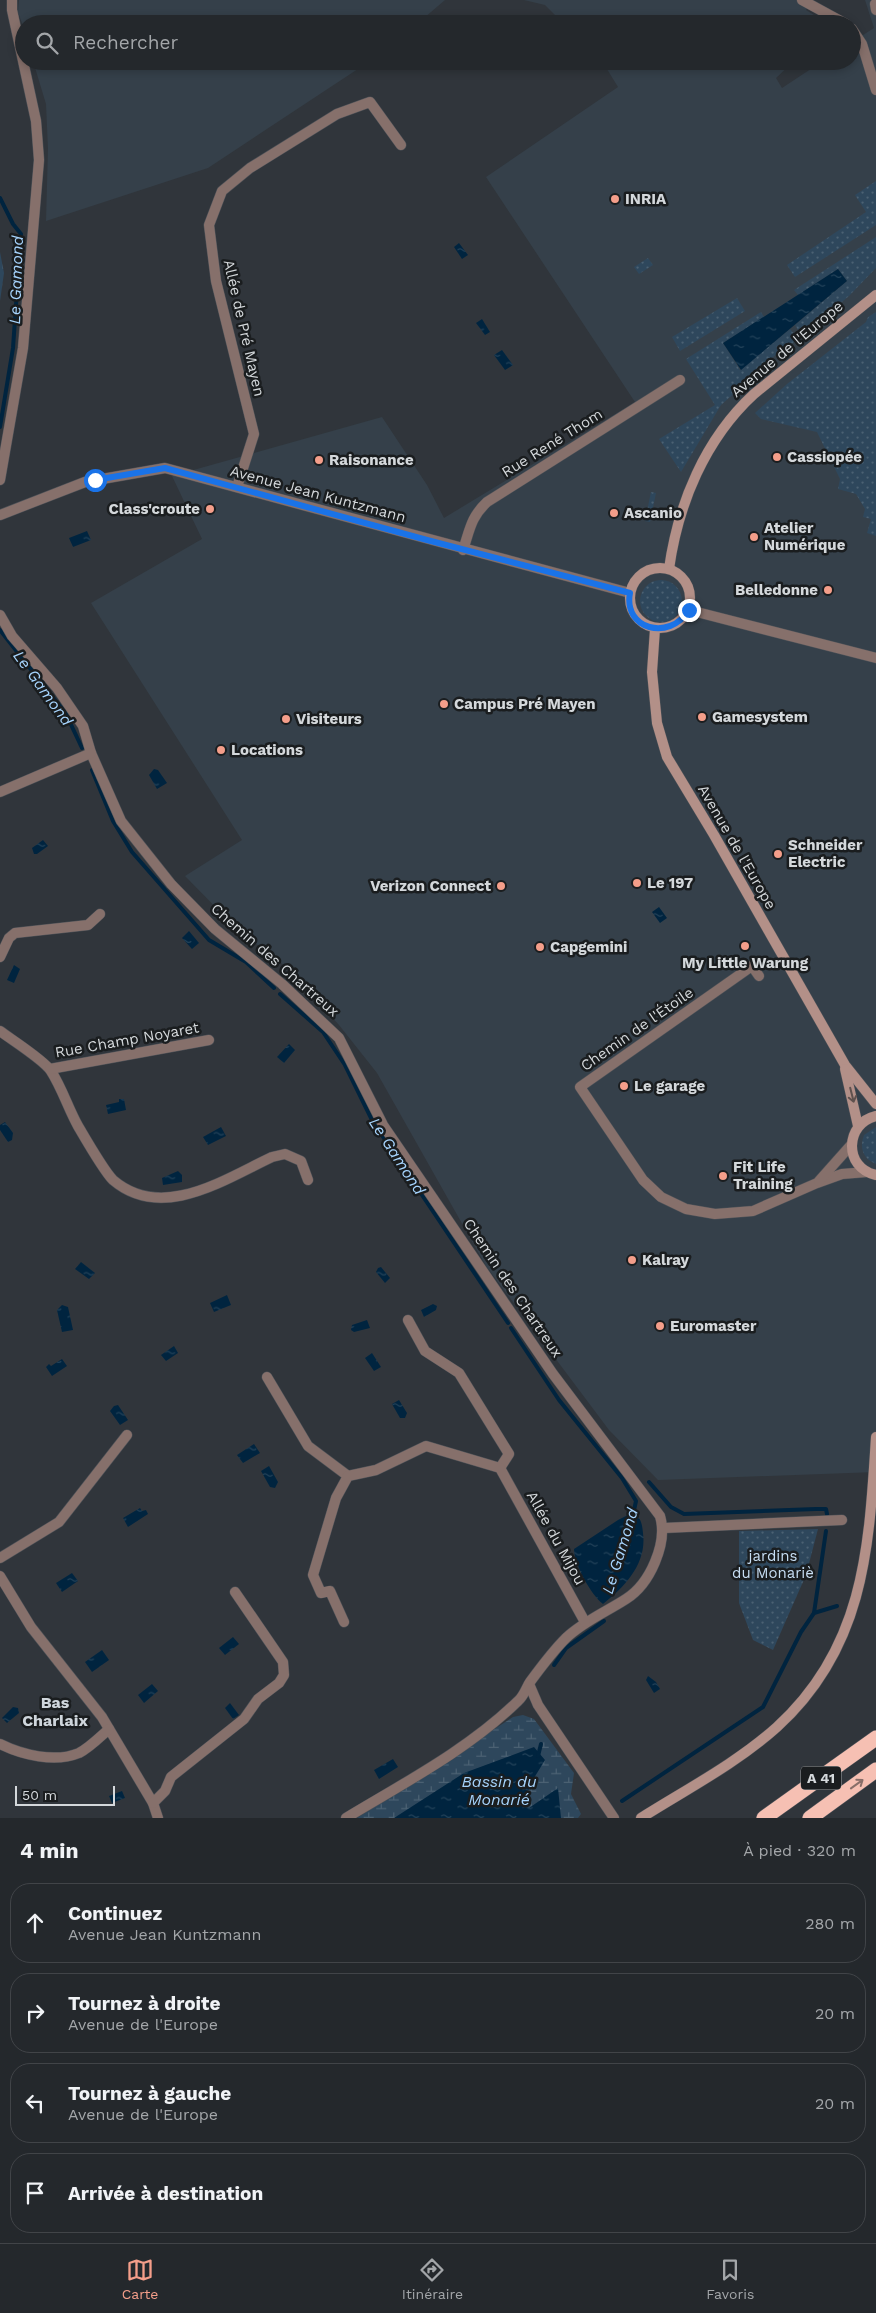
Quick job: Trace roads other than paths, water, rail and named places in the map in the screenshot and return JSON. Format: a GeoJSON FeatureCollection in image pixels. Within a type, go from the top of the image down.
{"type":"FeatureCollection","features":[{"type":"Feature","properties":{"kind":"highway","name":"A 41"},"geometry":{"type":"LineString","coordinates":[[764,1818],[876,1738]]}},
{"type":"Feature","properties":{"kind":"highway","name":"A 41"},"geometry":{"type":"LineString","coordinates":[[810,1818],[876,1770]]}},
{"type":"Feature","properties":{"kind":"main road","name":"Avenue de l'Europe"},"geometry":{"type":"LineString","coordinates":[[669,569],[686,499],[711,445],[739,408],[876,295]]}},
{"type":"Feature","properties":{"kind":"main road"},"geometry":{"type":"LineString","coordinates":[[669,569],[679,574],[686,582],[690,591],[689,610],[675,625],[655,629],[648,627],[634,615],[630,604],[630,593],[638,577],[648,570],[669,569]]}},
{"type":"Feature","properties":{"kind":"main road","name":"Avenue de l'Europe"},"geometry":{"type":"LineString","coordinates":[[655,629],[652,672],[657,723],[667,757],[714,835],[844,1065],[876,1104]]}},
{"type":"Feature","properties":{"kind":"main road","name":"Avenue de l'Europe"},"geometry":{"type":"LineString","coordinates":[[844,1065],[858,1126]]}},
{"type":"Feature","properties":{"kind":"main road"},"geometry":{"type":"LineString","coordinates":[[873,1175],[856,1160],[851,1145],[858,1126],[865,1120],[876,1116]]}},
{"type":"Feature","properties":{"kind":"main road"},"geometry":{"type":"LineString","coordinates":[[642,1818],[753,1746],[777,1726],[812,1688],[830,1663],[850,1620],[866,1559],[876,1437]]}},
{"type":"Feature","properties":{"kind":"street"},"geometry":{"type":"LineString","coordinates":[[12,0],[15,24]]}},
{"type":"Feature","properties":{"kind":"street"},"geometry":{"type":"LineString","coordinates":[[805,2],[829,15]]}},
{"type":"Feature","properties":{"kind":"street"},"geometry":{"type":"LineString","coordinates":[[861,42],[875,85]]}},
{"type":"Feature","properties":{"kind":"street"},"geometry":{"type":"LineString","coordinates":[[0,480],[24,348],[40,160],[36,121],[25,70]]}},
{"type":"Feature","properties":{"kind":"street","name":"Allée de Pré Mayen"},"geometry":{"type":"LineString","coordinates":[[237,487],[254,434],[216,281],[208,225],[222,191],[250,168],[337,114],[370,102],[401,145]]}},
{"type":"Feature","properties":{"kind":"street","name":"Rue René Thom"},"geometry":{"type":"LineString","coordinates":[[463,550],[471,521],[487,502],[680,380]]}},
{"type":"Feature","properties":{"kind":"street","name":"Avenue Jean Kuntzmann"},"geometry":{"type":"LineString","coordinates":[[0,515],[85,482],[165,468],[463,550],[630,593]]}},
{"type":"Feature","properties":{"kind":"street"},"geometry":{"type":"LineString","coordinates":[[689,610],[876,658]]}},
{"type":"Feature","properties":{"kind":"street","name":"Chemin des Chartreux"},"geometry":{"type":"LineString","coordinates":[[0,615],[12,636],[57,688],[82,726],[91,752],[121,821],[172,884],[215,930],[282,984],[339,1038],[383,1125],[553,1374],[660,1516],[664,1528]]}},
{"type":"Feature","properties":{"kind":"street"},"geometry":{"type":"LineString","coordinates":[[0,792],[91,752]]}},
{"type":"Feature","properties":{"kind":"street"},"geometry":{"type":"LineString","coordinates":[[0,957],[9,938],[15,933],[88,925],[100,914]]}},
{"type":"Feature","properties":{"kind":"street","name":"Chemin de l'Étoile"},"geometry":{"type":"LineString","coordinates":[[759,976],[752,966],[580,1087],[644,1180],[661,1197],[686,1210],[714,1214],[753,1212],[817,1183],[842,1174],[873,1175]]}},
{"type":"Feature","properties":{"kind":"street","name":"Rue Champ Noyaret"},"geometry":{"type":"LineString","coordinates":[[0,1031],[50,1069],[78,1126],[112,1179],[131,1192],[149,1198],[176,1198],[196,1192],[272,1157],[285,1154],[301,1161],[308,1180]]}},
{"type":"Feature","properties":{"kind":"street","name":"Rue Champ Noyaret"},"geometry":{"type":"LineString","coordinates":[[50,1069],[209,1040]]}},
{"type":"Feature","properties":{"kind":"street","name":"Chemin de l'Étoile"},"geometry":{"type":"LineString","coordinates":[[817,1183],[851,1145]]}},
{"type":"Feature","properties":{"kind":"street"},"geometry":{"type":"LineString","coordinates":[[267,1377],[308,1446],[348,1476],[376,1470],[426,1446],[500,1468],[510,1454],[459,1372],[425,1351],[408,1320]]}},
{"type":"Feature","properties":{"kind":"street"},"geometry":{"type":"LineString","coordinates":[[0,1558],[59,1522],[127,1435]]}},
{"type":"Feature","properties":{"kind":"street","name":"Allée du Mijou"},"geometry":{"type":"LineString","coordinates":[[500,1468],[585,1622]]}},
{"type":"Feature","properties":{"kind":"street"},"geometry":{"type":"LineString","coordinates":[[344,1622],[330,1591],[321,1593],[313,1575],[336,1498],[348,1476]]}},
{"type":"Feature","properties":{"kind":"street"},"geometry":{"type":"LineString","coordinates":[[346,1818],[487,1730],[520,1700],[529,1684],[565,1639],[585,1622],[628,1598],[640,1586],[659,1553],[664,1528],[842,1520]]}},
{"type":"Feature","properties":{"kind":"street"},"geometry":{"type":"LineString","coordinates":[[0,1576],[31,1628],[102,1717],[154,1803],[158,1818]]}},
{"type":"Feature","properties":{"kind":"street"},"geometry":{"type":"LineString","coordinates":[[154,1803],[164,1791],[171,1776],[244,1719],[258,1699],[279,1683],[284,1675],[283,1662],[236,1592]]}},
{"type":"Feature","properties":{"kind":"street"},"geometry":{"type":"LineString","coordinates":[[529,1684],[538,1705],[614,1818]]}},
{"type":"Feature","properties":{"kind":"street"},"geometry":{"type":"LineString","coordinates":[[0,1744],[15,1752],[63,1758],[80,1752],[109,1729]]}},
{"type":"Feature","properties":{"kind":"water"},"geometry":{"type":"Polygon","coordinates":[[[459,243],[468,255],[462,259],[454,247],[459,243]]]}},
{"type":"Feature","properties":{"kind":"water"},"geometry":{"type":"Polygon","coordinates":[[[838,269],[847,281],[741,370],[723,343],[838,269]]]}},
{"type":"Feature","properties":{"kind":"water"},"geometry":{"type":"Polygon","coordinates":[[[482,319],[490,332],[485,335],[476,323],[482,319]]]}},
{"type":"Feature","properties":{"kind":"water"},"geometry":{"type":"Polygon","coordinates":[[[502,350],[513,365],[505,370],[494,355],[502,350]]]}},
{"type":"Feature","properties":{"kind":"water"},"geometry":{"type":"Polygon","coordinates":[[[87,531],[91,540],[73,547],[69,538],[87,531]]]}},
{"type":"Feature","properties":{"kind":"water"},"geometry":{"type":"Polygon","coordinates":[[[154,769],[158,770],[167,783],[157,789],[149,775],[154,769]]]}},
{"type":"Feature","properties":{"kind":"water"},"geometry":{"type":"Polygon","coordinates":[[[43,840],[48,846],[34,854],[32,848],[43,840]]]}},
{"type":"Feature","properties":{"kind":"water"},"geometry":{"type":"Polygon","coordinates":[[[659,907],[667,918],[660,923],[652,912],[659,907]]]}},
{"type":"Feature","properties":{"kind":"water"},"geometry":{"type":"Polygon","coordinates":[[[189,931],[199,943],[192,949],[182,938],[189,931]]]}},
{"type":"Feature","properties":{"kind":"water"},"geometry":{"type":"Polygon","coordinates":[[[14,965],[20,969],[14,983],[7,980],[14,965]]]}},
{"type":"Feature","properties":{"kind":"water"},"geometry":{"type":"Polygon","coordinates":[[[289,1044],[295,1050],[284,1063],[277,1057],[289,1044]]]}},
{"type":"Feature","properties":{"kind":"water"},"geometry":{"type":"Polygon","coordinates":[[[119,1099],[124,1099],[126,1110],[108,1114],[106,1105],[119,1102],[119,1099]]]}},
{"type":"Feature","properties":{"kind":"water"},"geometry":{"type":"Polygon","coordinates":[[[5,1122],[13,1133],[12,1140],[8,1142],[0,1130],[0,1125],[5,1122]]]}},
{"type":"Feature","properties":{"kind":"water"},"geometry":{"type":"Polygon","coordinates":[[[221,1127],[226,1136],[208,1145],[203,1137],[221,1127]]]}},
{"type":"Feature","properties":{"kind":"water"},"geometry":{"type":"Polygon","coordinates":[[[178,1171],[182,1175],[182,1182],[163,1185],[162,1178],[178,1171]]]}},
{"type":"Feature","properties":{"kind":"water"},"geometry":{"type":"Polygon","coordinates":[[[81,1262],[95,1273],[89,1279],[75,1269],[81,1262]]]}},
{"type":"Feature","properties":{"kind":"water"},"geometry":{"type":"Polygon","coordinates":[[[381,1267],[390,1278],[385,1283],[376,1272],[381,1267]]]}},
{"type":"Feature","properties":{"kind":"water"},"geometry":{"type":"Polygon","coordinates":[[[227,1295],[231,1305],[214,1312],[210,1303],[227,1295]]]}},
{"type":"Feature","properties":{"kind":"water"},"geometry":{"type":"Polygon","coordinates":[[[433,1304],[437,1306],[436,1310],[424,1317],[421,1310],[433,1304]]]}},
{"type":"Feature","properties":{"kind":"water"},"geometry":{"type":"Polygon","coordinates":[[[62,1305],[68,1307],[73,1330],[62,1332],[57,1310],[62,1305]]]}},
{"type":"Feature","properties":{"kind":"water"},"geometry":{"type":"Polygon","coordinates":[[[367,1320],[370,1328],[354,1332],[351,1330],[352,1325],[367,1320]]]}},
{"type":"Feature","properties":{"kind":"water"},"geometry":{"type":"Polygon","coordinates":[[[174,1346],[178,1353],[166,1361],[161,1355],[174,1346]]]}},
{"type":"Feature","properties":{"kind":"water"},"geometry":{"type":"Polygon","coordinates":[[[372,1353],[381,1367],[374,1371],[365,1358],[372,1353]]]}},
{"type":"Feature","properties":{"kind":"water"},"geometry":{"type":"Polygon","coordinates":[[[62,1359],[67,1366],[52,1376],[46,1367],[62,1359]]]}},
{"type":"Feature","properties":{"kind":"water"},"geometry":{"type":"Polygon","coordinates":[[[399,1400],[407,1413],[405,1418],[400,1418],[392,1404],[399,1400]]]}},
{"type":"Feature","properties":{"kind":"water"},"geometry":{"type":"Polygon","coordinates":[[[118,1405],[128,1420],[120,1425],[110,1411],[114,1406],[118,1405]]]}},
{"type":"Feature","properties":{"kind":"water"},"geometry":{"type":"Polygon","coordinates":[[[254,1444],[260,1453],[243,1463],[237,1455],[254,1444]]]}},
{"type":"Feature","properties":{"kind":"water"},"geometry":{"type":"Polygon","coordinates":[[[269,1466],[278,1482],[275,1488],[270,1487],[261,1471],[269,1466]]]}},
{"type":"Feature","properties":{"kind":"water"},"geometry":{"type":"Polygon","coordinates":[[[140,1508],[142,1511],[146,1510],[148,1514],[128,1527],[123,1518],[140,1508]]]}},
{"type":"Feature","properties":{"kind":"water"},"geometry":{"type":"Polygon","coordinates":[[[634,1512],[640,1519],[642,1526],[642,1554],[627,1582],[603,1604],[593,1594],[584,1579],[577,1563],[574,1549],[618,1520],[634,1512]]]}},
{"type":"Feature","properties":{"kind":"water"},"geometry":{"type":"Polygon","coordinates":[[[72,1573],[78,1581],[62,1592],[56,1583],[72,1573]]]}},
{"type":"Feature","properties":{"kind":"water"},"geometry":{"type":"Polygon","coordinates":[[[233,1637],[239,1644],[225,1655],[219,1648],[233,1637]]]}},
{"type":"Feature","properties":{"kind":"water"},"geometry":{"type":"Polygon","coordinates":[[[102,1650],[109,1660],[92,1672],[85,1662],[102,1650]]]}},
{"type":"Feature","properties":{"kind":"water"},"geometry":{"type":"Polygon","coordinates":[[[648,1676],[656,1682],[660,1689],[654,1693],[646,1680],[648,1676]]]}},
{"type":"Feature","properties":{"kind":"water"},"geometry":{"type":"Polygon","coordinates":[[[152,1684],[158,1691],[144,1703],[138,1695],[152,1684]]]}},
{"type":"Feature","properties":{"kind":"water"},"geometry":{"type":"Polygon","coordinates":[[[230,1703],[239,1715],[233,1719],[225,1708],[230,1703]]]}},
{"type":"Feature","properties":{"kind":"water"},"geometry":{"type":"Polygon","coordinates":[[[13,1707],[18,1708],[19,1713],[7,1723],[2,1718],[13,1707]]]}},
{"type":"Feature","properties":{"kind":"water","name":"Bassin du Monarié"},"geometry":{"type":"Polygon","coordinates":[[[534,1747],[545,1760],[531,1783],[524,1803],[529,1808],[558,1788],[561,1818],[394,1818],[464,1773],[534,1747]]]}},
{"type":"Feature","properties":{"kind":"water"},"geometry":{"type":"Polygon","coordinates":[[[393,1759],[398,1767],[379,1779],[374,1770],[393,1759]]]}},
{"type":"Feature","properties":{"kind":"water"},"geometry":{"type":"Polygon","coordinates":[[[122,1791],[125,1798],[112,1803],[109,1796],[122,1791]]]}},
{"type":"Feature","properties":{"kind":"waterway","name":"Le Gamond"},"geometry":{"type":"LineString","coordinates":[[0,198],[13,224],[21,234],[13,348],[0,427]]}},
{"type":"Feature","properties":{"kind":"waterway","name":"Le Gamond"},"geometry":{"type":"LineString","coordinates":[[0,630],[66,714],[82,748]]}},
{"type":"Feature","properties":{"kind":"waterway","name":"Le Gamond"},"geometry":{"type":"LineString","coordinates":[[92,770],[113,821],[132,852],[209,940],[246,962],[274,988]]}},
{"type":"Feature","properties":{"kind":"waterway","name":"Le Gamond"},"geometry":{"type":"LineString","coordinates":[[280,994],[323,1032],[345,1065],[373,1122],[508,1323]]}},
{"type":"Feature","properties":{"kind":"waterway","name":"Le Gamond"},"geometry":{"type":"LineString","coordinates":[[511,1328],[559,1400],[622,1478],[636,1501],[633,1515]]}},
{"type":"Feature","properties":{"kind":"waterway"},"geometry":{"type":"LineString","coordinates":[[649,1482],[671,1507],[684,1514],[816,1509],[826,1509],[827,1514]]}},
{"type":"Feature","properties":{"kind":"waterway"},"geometry":{"type":"LineString","coordinates":[[814,1613],[826,1531]]}},
{"type":"Feature","properties":{"kind":"waterway"},"geometry":{"type":"LineString","coordinates":[[622,1801],[763,1707],[801,1632],[814,1613],[837,1606]]}},
{"type":"Feature","properties":{"kind":"waterway","name":"Le Gamond"},"geometry":{"type":"LineString","coordinates":[[554,1665],[566,1648],[604,1621]]}},
{"type":"Feature","properties":{"kind":"waterway","name":"Le Gamond"},"geometry":{"type":"LineString","coordinates":[[538,1756],[541,1744]]}},
{"type":"Feature","properties":{"kind":"place","name":"INRIA"},"geometry":{"type":"Point","coordinates":[615,199]}},
{"type":"Feature","properties":{"kind":"place","name":"Cassiopée"},"geometry":{"type":"Point","coordinates":[777,457]}},
{"type":"Feature","properties":{"kind":"place","name":"Raisonance"},"geometry":{"type":"Point","coordinates":[319,460]}},
{"type":"Feature","properties":{"kind":"place","name":"Class'croute"},"geometry":{"type":"Point","coordinates":[210,509]}},
{"type":"Feature","properties":{"kind":"place","name":"Ascanio"},"geometry":{"type":"Point","coordinates":[614,513]}},
{"type":"Feature","properties":{"kind":"place","name":"Atelier Numérique"},"geometry":{"type":"Point","coordinates":[754,537]}},
{"type":"Feature","properties":{"kind":"place","name":"Belledonne"},"geometry":{"type":"Point","coordinates":[828,590]}},
{"type":"Feature","properties":{"kind":"place","name":"Campus Pré Mayen"},"geometry":{"type":"Point","coordinates":[444,704]}},
{"type":"Feature","properties":{"kind":"place","name":"Gamesystem"},"geometry":{"type":"Point","coordinates":[702,717]}},
{"type":"Feature","properties":{"kind":"place","name":"Visiteurs"},"geometry":{"type":"Point","coordinates":[286,719]}},
{"type":"Feature","properties":{"kind":"place","name":"Locations"},"geometry":{"type":"Point","coordinates":[221,750]}},
{"type":"Feature","properties":{"kind":"place","name":"Schneider Electric"},"geometry":{"type":"Point","coordinates":[778,854]}},
{"type":"Feature","properties":{"kind":"place","name":"Le 197"},"geometry":{"type":"Point","coordinates":[637,883]}},
{"type":"Feature","properties":{"kind":"place","name":"Verizon Connect"},"geometry":{"type":"Point","coordinates":[501,886]}},
{"type":"Feature","properties":{"kind":"place","name":"My Little Warung"},"geometry":{"type":"Point","coordinates":[745,946]}},
{"type":"Feature","properties":{"kind":"place","name":"Capgemini"},"geometry":{"type":"Point","coordinates":[540,947]}},
{"type":"Feature","properties":{"kind":"place","name":"Le garage"},"geometry":{"type":"Point","coordinates":[624,1086]}},
{"type":"Feature","properties":{"kind":"place","name":"Fit Life Training"},"geometry":{"type":"Point","coordinates":[723,1176]}},
{"type":"Feature","properties":{"kind":"place","name":"Kalray"},"geometry":{"type":"Point","coordinates":[632,1260]}},
{"type":"Feature","properties":{"kind":"place","name":"Euromaster"},"geometry":{"type":"Point","coordinates":[660,1326]}},
{"type":"Feature","properties":{"kind":"district","name":"Bas Charlaix"},"geometry":{"type":"Point","coordinates":[55,1711]}},
{"type":"Feature","properties":{"kind":"park label","name":"jardins du Monariè"},"geometry":{"type":"Point","coordinates":[773,1564]}}]}
